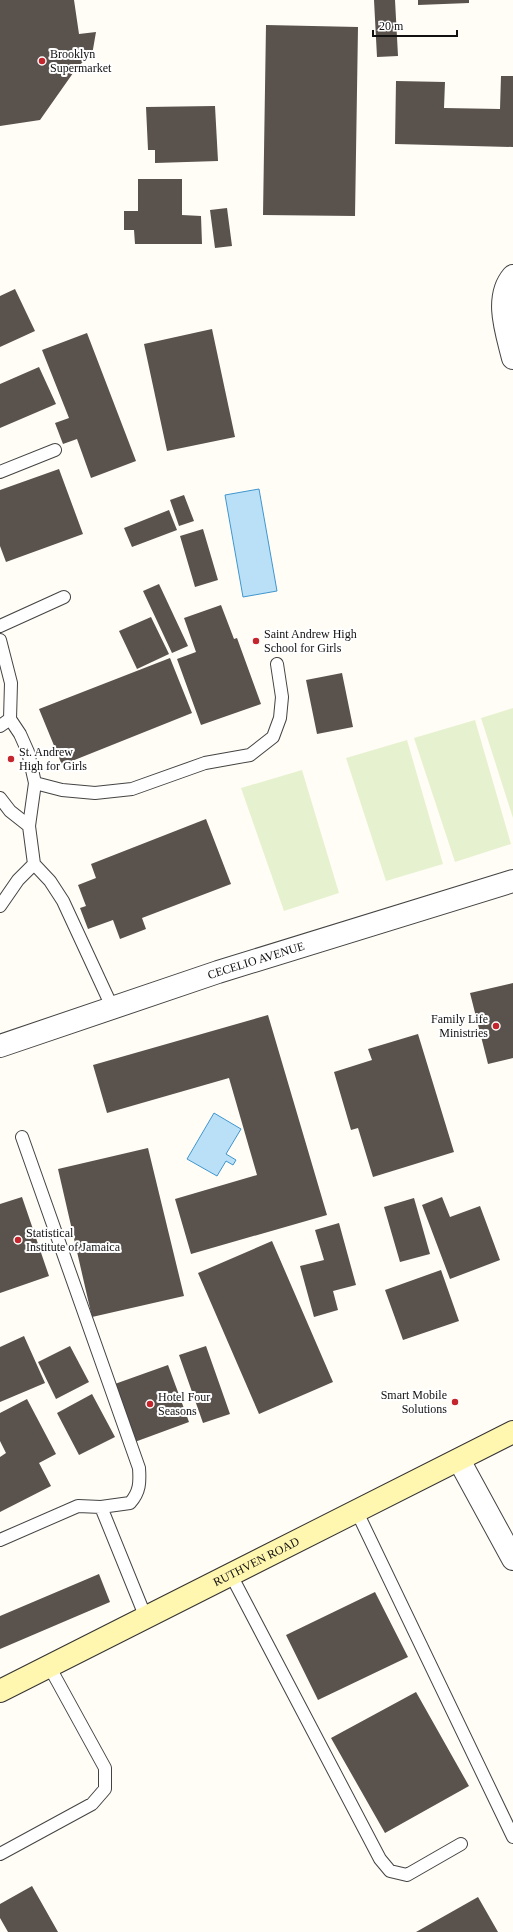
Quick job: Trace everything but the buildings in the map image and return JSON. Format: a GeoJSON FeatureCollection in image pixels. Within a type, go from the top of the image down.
{"type":"FeatureCollection","features":[{"type":"Feature","properties":{"kind":"street"},"geometry":{"type":"LineString","coordinates":[[513,276],[504,294],[503,315],[513,358]]}},
{"type":"Feature","properties":{"kind":"street","name":"CECELIO AVENUE"},"geometry":{"type":"LineString","coordinates":[[0,1046],[113,1009],[218,972],[513,881]]}},
{"type":"Feature","properties":{"kind":"street","name":"RUTHVEN ROAD"},"geometry":{"type":"LineString","coordinates":[[0,1691],[513,1432]]}},
{"type":"Feature","properties":{"kind":"street"},"geometry":{"type":"LineString","coordinates":[[459,1460],[513,1559]]}},
{"type":"Feature","properties":{"kind":"lane"},"geometry":{"type":"LineString","coordinates":[[0,472],[55,450]]}},
{"type":"Feature","properties":{"kind":"lane"},"geometry":{"type":"LineString","coordinates":[[0,626],[64,597]]}},
{"type":"Feature","properties":{"kind":"lane"},"geometry":{"type":"LineString","coordinates":[[0,640],[11,683],[10,719],[20,734],[28,752],[35,782],[29,826],[34,864],[50,881],[63,901],[113,1009]]}},
{"type":"Feature","properties":{"kind":"lane"},"geometry":{"type":"LineString","coordinates":[[35,782],[62,790],[95,793],[132,789],[205,763],[250,754],[273,737],[280,718],[282,697],[277,664]]}},
{"type":"Feature","properties":{"kind":"lane"},"geometry":{"type":"LineString","coordinates":[[0,726],[10,719]]}},
{"type":"Feature","properties":{"kind":"lane"},"geometry":{"type":"LineString","coordinates":[[0,798],[10,811],[29,826]]}},
{"type":"Feature","properties":{"kind":"lane"},"geometry":{"type":"LineString","coordinates":[[0,906],[18,880],[34,864]]}},
{"type":"Feature","properties":{"kind":"lane"},"geometry":{"type":"LineString","coordinates":[[0,1540],[78,1506],[101,1507],[130,1503],[137,1496],[140,1484],[139,1468],[22,1137]]}},
{"type":"Feature","properties":{"kind":"lane"},"geometry":{"type":"LineString","coordinates":[[101,1507],[146,1618]]}},
{"type":"Feature","properties":{"kind":"lane"},"geometry":{"type":"LineString","coordinates":[[357,1512],[513,1837]]}},
{"type":"Feature","properties":{"kind":"lane"},"geometry":{"type":"LineString","coordinates":[[231,1575],[380,1859],[390,1871],[407,1875],[461,1844]]}},
{"type":"Feature","properties":{"kind":"lane"},"geometry":{"type":"LineString","coordinates":[[0,1854],[92,1804],[105,1789],[105,1768],[49,1666]]}},
{"type":"Feature","properties":{"kind":"green space"},"geometry":{"type":"Polygon","coordinates":[[[513,708],[513,818],[481,718],[513,708]]]}},
{"type":"Feature","properties":{"kind":"green space"},"geometry":{"type":"Polygon","coordinates":[[[475,720],[511,844],[455,862],[414,738],[475,720]]]}},
{"type":"Feature","properties":{"kind":"green space"},"geometry":{"type":"Polygon","coordinates":[[[407,740],[443,864],[386,881],[346,758],[407,740]]]}},
{"type":"Feature","properties":{"kind":"green space"},"geometry":{"type":"Polygon","coordinates":[[[302,770],[339,893],[284,911],[241,788],[302,770]]]}},
{"type":"Feature","properties":{"kind":"water"},"geometry":{"type":"Polygon","coordinates":[[[259,489],[277,591],[243,597],[225,495],[259,489]]]}},
{"type":"Feature","properties":{"kind":"water"},"geometry":{"type":"Polygon","coordinates":[[[214,1113],[241,1129],[226,1154],[236,1160],[233,1165],[226,1161],[217,1176],[187,1159],[214,1113]]]}},
{"type":"Feature","properties":{"kind":"place","name":"Brooklyn Supermarket"},"geometry":{"type":"Point","coordinates":[42,61]}},
{"type":"Feature","properties":{"kind":"place","name":"Saint Andrew High School for Girls"},"geometry":{"type":"Point","coordinates":[256,641]}},
{"type":"Feature","properties":{"kind":"place","name":"St. Andrew High for Girls"},"geometry":{"type":"Point","coordinates":[11,759]}},
{"type":"Feature","properties":{"kind":"place","name":"Family Life Ministries"},"geometry":{"type":"Point","coordinates":[496,1026]}},
{"type":"Feature","properties":{"kind":"place","name":"Statistical Institute of Jamaica"},"geometry":{"type":"Point","coordinates":[18,1240]}},
{"type":"Feature","properties":{"kind":"place","name":"Smart Mobile Solutions"},"geometry":{"type":"Point","coordinates":[455,1402]}},
{"type":"Feature","properties":{"kind":"place","name":"Hotel Four Seasons"},"geometry":{"type":"Point","coordinates":[150,1404]}}]}
